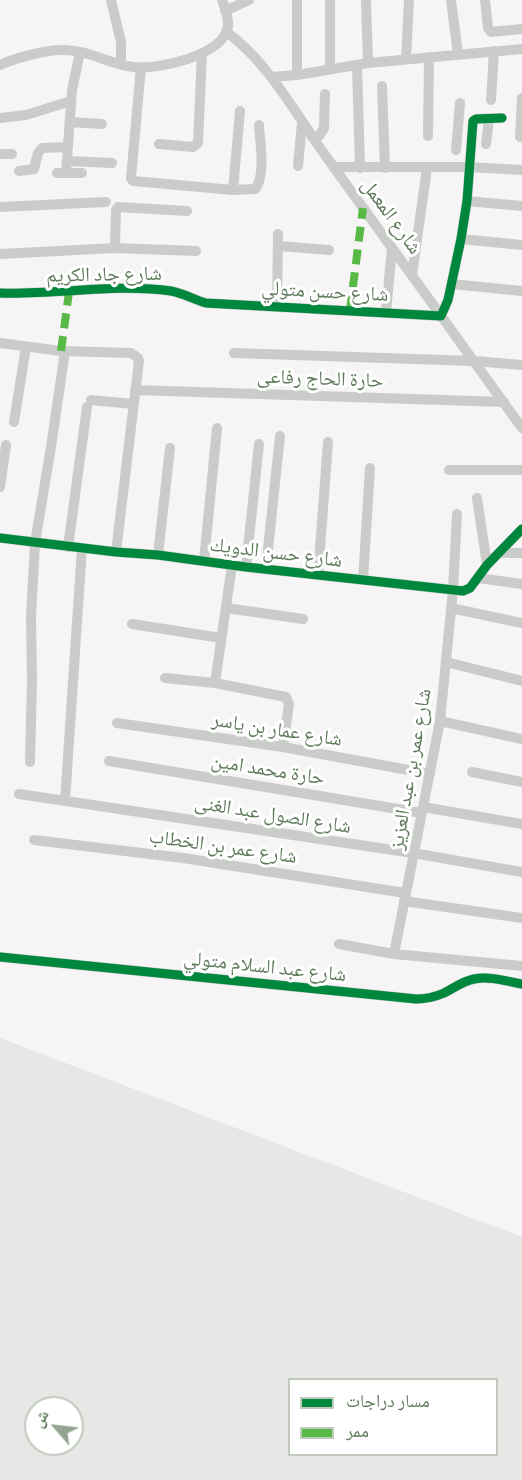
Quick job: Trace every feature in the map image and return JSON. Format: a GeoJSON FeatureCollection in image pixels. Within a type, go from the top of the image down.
{"type":"FeatureCollection","features":[{"type":"Feature","properties":{"kind":"street"},"geometry":{"type":"LineString","coordinates":[[111,0],[121,42],[121,65]]}},
{"type":"Feature","properties":{"kind":"street"},"geometry":{"type":"LineString","coordinates":[[0,65],[54,50],[80,52],[121,65],[141,67],[166,64],[202,53],[217,45],[226,32],[228,21],[222,0]]}},
{"type":"Feature","properties":{"kind":"street"},"geometry":{"type":"LineString","coordinates":[[225,11],[249,0]]}},
{"type":"Feature","properties":{"kind":"street"},"geometry":{"type":"LineString","coordinates":[[297,0],[297,75]]}},
{"type":"Feature","properties":{"kind":"street"},"geometry":{"type":"LineString","coordinates":[[330,0],[330,69]]}},
{"type":"Feature","properties":{"kind":"street"},"geometry":{"type":"LineString","coordinates":[[360,168],[366,0]]}},
{"type":"Feature","properties":{"kind":"street"},"geometry":{"type":"LineString","coordinates":[[406,59],[409,0]]}},
{"type":"Feature","properties":{"kind":"street"},"geometry":{"type":"LineString","coordinates":[[451,0],[458,54]]}},
{"type":"Feature","properties":{"kind":"street"},"geometry":{"type":"LineString","coordinates":[[484,0],[488,28],[491,32],[522,29]]}},
{"type":"Feature","properties":{"kind":"street","name":"شارع المعمل"},"geometry":{"type":"LineString","coordinates":[[226,32],[242,44],[271,77],[520,423]]}},
{"type":"Feature","properties":{"kind":"street"},"geometry":{"type":"LineString","coordinates":[[271,77],[406,59],[522,49]]}},
{"type":"Feature","properties":{"kind":"street"},"geometry":{"type":"LineString","coordinates":[[491,100],[494,51]]}},
{"type":"Feature","properties":{"kind":"street"},"geometry":{"type":"LineString","coordinates":[[63,169],[68,147],[71,100],[80,52]]}},
{"type":"Feature","properties":{"kind":"street"},"geometry":{"type":"LineString","coordinates":[[159,144],[193,147],[198,143],[202,53]]}},
{"type":"Feature","properties":{"kind":"street"},"geometry":{"type":"LineString","coordinates":[[428,136],[429,57]]}},
{"type":"Feature","properties":{"kind":"street"},"geometry":{"type":"LineString","coordinates":[[141,67],[131,179],[135,182],[233,190],[255,189],[258,185],[261,161],[259,125]]}},
{"type":"Feature","properties":{"kind":"street"},"geometry":{"type":"LineString","coordinates":[[382,86],[385,168]]}},
{"type":"Feature","properties":{"kind":"street"},"geometry":{"type":"LineString","coordinates":[[312,136],[319,136],[324,128],[325,94]]}},
{"type":"Feature","properties":{"kind":"street"},"geometry":{"type":"LineString","coordinates":[[520,138],[522,98]]}},
{"type":"Feature","properties":{"kind":"street"},"geometry":{"type":"LineString","coordinates":[[0,118],[34,113],[71,100]]}},
{"type":"Feature","properties":{"kind":"street"},"geometry":{"type":"LineString","coordinates":[[456,150],[460,103]]}},
{"type":"Feature","properties":{"kind":"street"},"geometry":{"type":"LineString","coordinates":[[233,190],[240,111]]}},
{"type":"Feature","properties":{"kind":"street"},"geometry":{"type":"LineString","coordinates":[[441,316],[446,308],[461,239],[467,201],[473,121],[502,118]]}},
{"type":"Feature","properties":{"kind":"street"},"geometry":{"type":"LineString","coordinates":[[486,144],[489,119]]}},
{"type":"Feature","properties":{"kind":"street"},"geometry":{"type":"LineString","coordinates":[[70,122],[102,124]]}},
{"type":"Feature","properties":{"kind":"street"},"geometry":{"type":"LineString","coordinates":[[298,166],[302,123]]}},
{"type":"Feature","properties":{"kind":"street"},"geometry":{"type":"LineString","coordinates":[[458,123],[473,124]]}},
{"type":"Feature","properties":{"kind":"street"},"geometry":{"type":"LineString","coordinates":[[19,171],[34,169],[38,153],[42,148],[68,147]]}},
{"type":"Feature","properties":{"kind":"street"},"geometry":{"type":"LineString","coordinates":[[0,154],[12,154]]}},
{"type":"Feature","properties":{"kind":"street"},"geometry":{"type":"LineString","coordinates":[[63,169],[112,163]]}},
{"type":"Feature","properties":{"kind":"street"},"geometry":{"type":"LineString","coordinates":[[334,167],[469,167],[522,170]]}},
{"type":"Feature","properties":{"kind":"street"},"geometry":{"type":"LineString","coordinates":[[412,275],[427,168]]}},
{"type":"Feature","properties":{"kind":"street"},"geometry":{"type":"LineString","coordinates":[[63,169],[82,173]]}},
{"type":"Feature","properties":{"kind":"street"},"geometry":{"type":"LineString","coordinates":[[467,201],[522,206]]}},
{"type":"Feature","properties":{"kind":"street"},"geometry":{"type":"LineString","coordinates":[[0,207],[105,202]]}},
{"type":"Feature","properties":{"kind":"street"},"geometry":{"type":"LineString","coordinates":[[115,248],[118,207],[187,211]]}},
{"type":"Feature","properties":{"kind":"street"},"geometry":{"type":"LineString","coordinates":[[277,306],[278,234]]}},
{"type":"Feature","properties":{"kind":"street"},"geometry":{"type":"LineString","coordinates":[[461,239],[522,245]]}},
{"type":"Feature","properties":{"kind":"street"},"geometry":{"type":"LineString","coordinates":[[278,246],[329,250]]}},
{"type":"Feature","properties":{"kind":"street"},"geometry":{"type":"LineString","coordinates":[[0,254],[115,248],[196,251]]}},
{"type":"Feature","properties":{"kind":"street"},"geometry":{"type":"LineString","coordinates":[[386,312],[392,248]]}},
{"type":"Feature","properties":{"kind":"street"},"geometry":{"type":"LineString","coordinates":[[452,284],[522,291]]}},
{"type":"Feature","properties":{"kind":"street","name":"شارع جاد الكريم"},"geometry":{"type":"LineString","coordinates":[[0,293],[152,290],[176,292],[206,303]]}},
{"type":"Feature","properties":{"kind":"street","name":"شارع حسن متولي"},"geometry":{"type":"LineString","coordinates":[[206,303],[441,316]]}},
{"type":"Feature","properties":{"kind":"street"},"geometry":{"type":"LineString","coordinates":[[0,343],[65,351],[136,355],[139,361],[116,552]]}},
{"type":"Feature","properties":{"kind":"street"},"geometry":{"type":"LineString","coordinates":[[14,422],[26,347]]}},
{"type":"Feature","properties":{"kind":"street"},"geometry":{"type":"LineString","coordinates":[[30,762],[31,617],[35,543],[65,351]]}},
{"type":"Feature","properties":{"kind":"street"},"geometry":{"type":"LineString","coordinates":[[234,353],[474,361],[522,365]]}},
{"type":"Feature","properties":{"kind":"street","name":"حارة الحاج رفاعى"},"geometry":{"type":"LineString","coordinates":[[135,390],[504,402]]}},
{"type":"Feature","properties":{"kind":"street"},"geometry":{"type":"LineString","coordinates":[[68,547],[89,403],[133,404]]}},
{"type":"Feature","properties":{"kind":"street"},"geometry":{"type":"LineString","coordinates":[[204,561],[217,428]]}},
{"type":"Feature","properties":{"kind":"street"},"geometry":{"type":"LineString","coordinates":[[266,568],[280,436]]}},
{"type":"Feature","properties":{"kind":"street"},"geometry":{"type":"LineString","coordinates":[[318,574],[328,442]]}},
{"type":"Feature","properties":{"kind":"street"},"geometry":{"type":"LineString","coordinates":[[246,567],[259,444]]}},
{"type":"Feature","properties":{"kind":"street"},"geometry":{"type":"LineString","coordinates":[[0,487],[6,445]]}},
{"type":"Feature","properties":{"kind":"street"},"geometry":{"type":"LineString","coordinates":[[158,555],[170,448]]}},
{"type":"Feature","properties":{"kind":"street"},"geometry":{"type":"LineString","coordinates":[[363,580],[370,468]]}},
{"type":"Feature","properties":{"kind":"street"},"geometry":{"type":"LineString","coordinates":[[449,470],[522,470]]}},
{"type":"Feature","properties":{"kind":"street"},"geometry":{"type":"LineString","coordinates":[[477,498],[487,565]]}},
{"type":"Feature","properties":{"kind":"street","name":"شارع عمر بن عبد العزيز"},"geometry":{"type":"LineString","coordinates":[[394,954],[440,721],[452,608],[457,514]]}},
{"type":"Feature","properties":{"kind":"street"},"geometry":{"type":"LineString","coordinates":[[453,590],[467,590],[487,565],[522,529]]}},
{"type":"Feature","properties":{"kind":"street","name":"شارع حسن الدويك"},"geometry":{"type":"LineString","coordinates":[[0,538],[453,590]]}},
{"type":"Feature","properties":{"kind":"street"},"geometry":{"type":"LineString","coordinates":[[65,801],[82,548]]}},
{"type":"Feature","properties":{"kind":"street"},"geometry":{"type":"LineString","coordinates":[[499,553],[522,554]]}},
{"type":"Feature","properties":{"kind":"street"},"geometry":{"type":"LineString","coordinates":[[215,683],[232,565]]}},
{"type":"Feature","properties":{"kind":"street"},"geometry":{"type":"LineString","coordinates":[[478,578],[522,584]]}},
{"type":"Feature","properties":{"kind":"street"},"geometry":{"type":"LineString","coordinates":[[226,608],[303,619]]}},
{"type":"Feature","properties":{"kind":"street"},"geometry":{"type":"LineString","coordinates":[[452,608],[522,623]]}},
{"type":"Feature","properties":{"kind":"street"},"geometry":{"type":"LineString","coordinates":[[132,624],[221,638]]}},
{"type":"Feature","properties":{"kind":"street"},"geometry":{"type":"LineString","coordinates":[[446,662],[522,681]]}},
{"type":"Feature","properties":{"kind":"street"},"geometry":{"type":"LineString","coordinates":[[165,678],[215,683],[286,697],[289,704],[283,747]]}},
{"type":"Feature","properties":{"kind":"street"},"geometry":{"type":"LineString","coordinates":[[440,721],[522,739]]}},
{"type":"Feature","properties":{"kind":"street","name":"شارع عمار بن ياسر"},"geometry":{"type":"LineString","coordinates":[[117,723],[283,747],[430,774]]}},
{"type":"Feature","properties":{"kind":"street","name":"حارة محمد امين"},"geometry":{"type":"LineString","coordinates":[[109,761],[522,824]]}},
{"type":"Feature","properties":{"kind":"street"},"geometry":{"type":"LineString","coordinates":[[472,772],[522,782]]}},
{"type":"Feature","properties":{"kind":"street","name":"شارع الصول عبد الغنى"},"geometry":{"type":"LineString","coordinates":[[19,794],[413,853],[522,872]]}},
{"type":"Feature","properties":{"kind":"street","name":"شارع عمر بن الخطاب"},"geometry":{"type":"LineString","coordinates":[[34,840],[183,858],[522,918]]}},
{"type":"Feature","properties":{"kind":"street"},"geometry":{"type":"LineString","coordinates":[[339,944],[394,954],[522,966]]}},
{"type":"Feature","properties":{"kind":"street","name":"شارع عبد السلام متولي"},"geometry":{"type":"LineString","coordinates":[[0,957],[416,999],[439,995],[474,979],[489,978],[522,984]]}},
{"type":"Feature","properties":{"kind":"shaded area"},"geometry":{"type":"Polygon","coordinates":[[[0,1038],[522,1237],[522,1480],[0,1480],[0,1038]]]}},
{"type":"Feature","properties":{"kind":"marked path"},"geometry":{"type":"LineString","coordinates":[[350,310],[363,208]]}},
{"type":"Feature","properties":{"kind":"marked path"},"geometry":{"type":"LineString","coordinates":[[61,351],[69,292]]}},
{"type":"Feature","properties":{"kind":"cycle path"},"geometry":{"type":"LineString","coordinates":[[0,293],[150,289],[175,292],[206,303],[441,316],[448,300],[461,239],[467,201],[473,121],[502,118]]}},
{"type":"Feature","properties":{"kind":"cycle path"},"geometry":{"type":"LineString","coordinates":[[0,538],[463,591],[470,588],[487,565],[522,529]]}},
{"type":"Feature","properties":{"kind":"cycle path"},"geometry":{"type":"LineString","coordinates":[[0,957],[416,999],[437,996],[462,983],[480,978],[522,984]]}}]}
